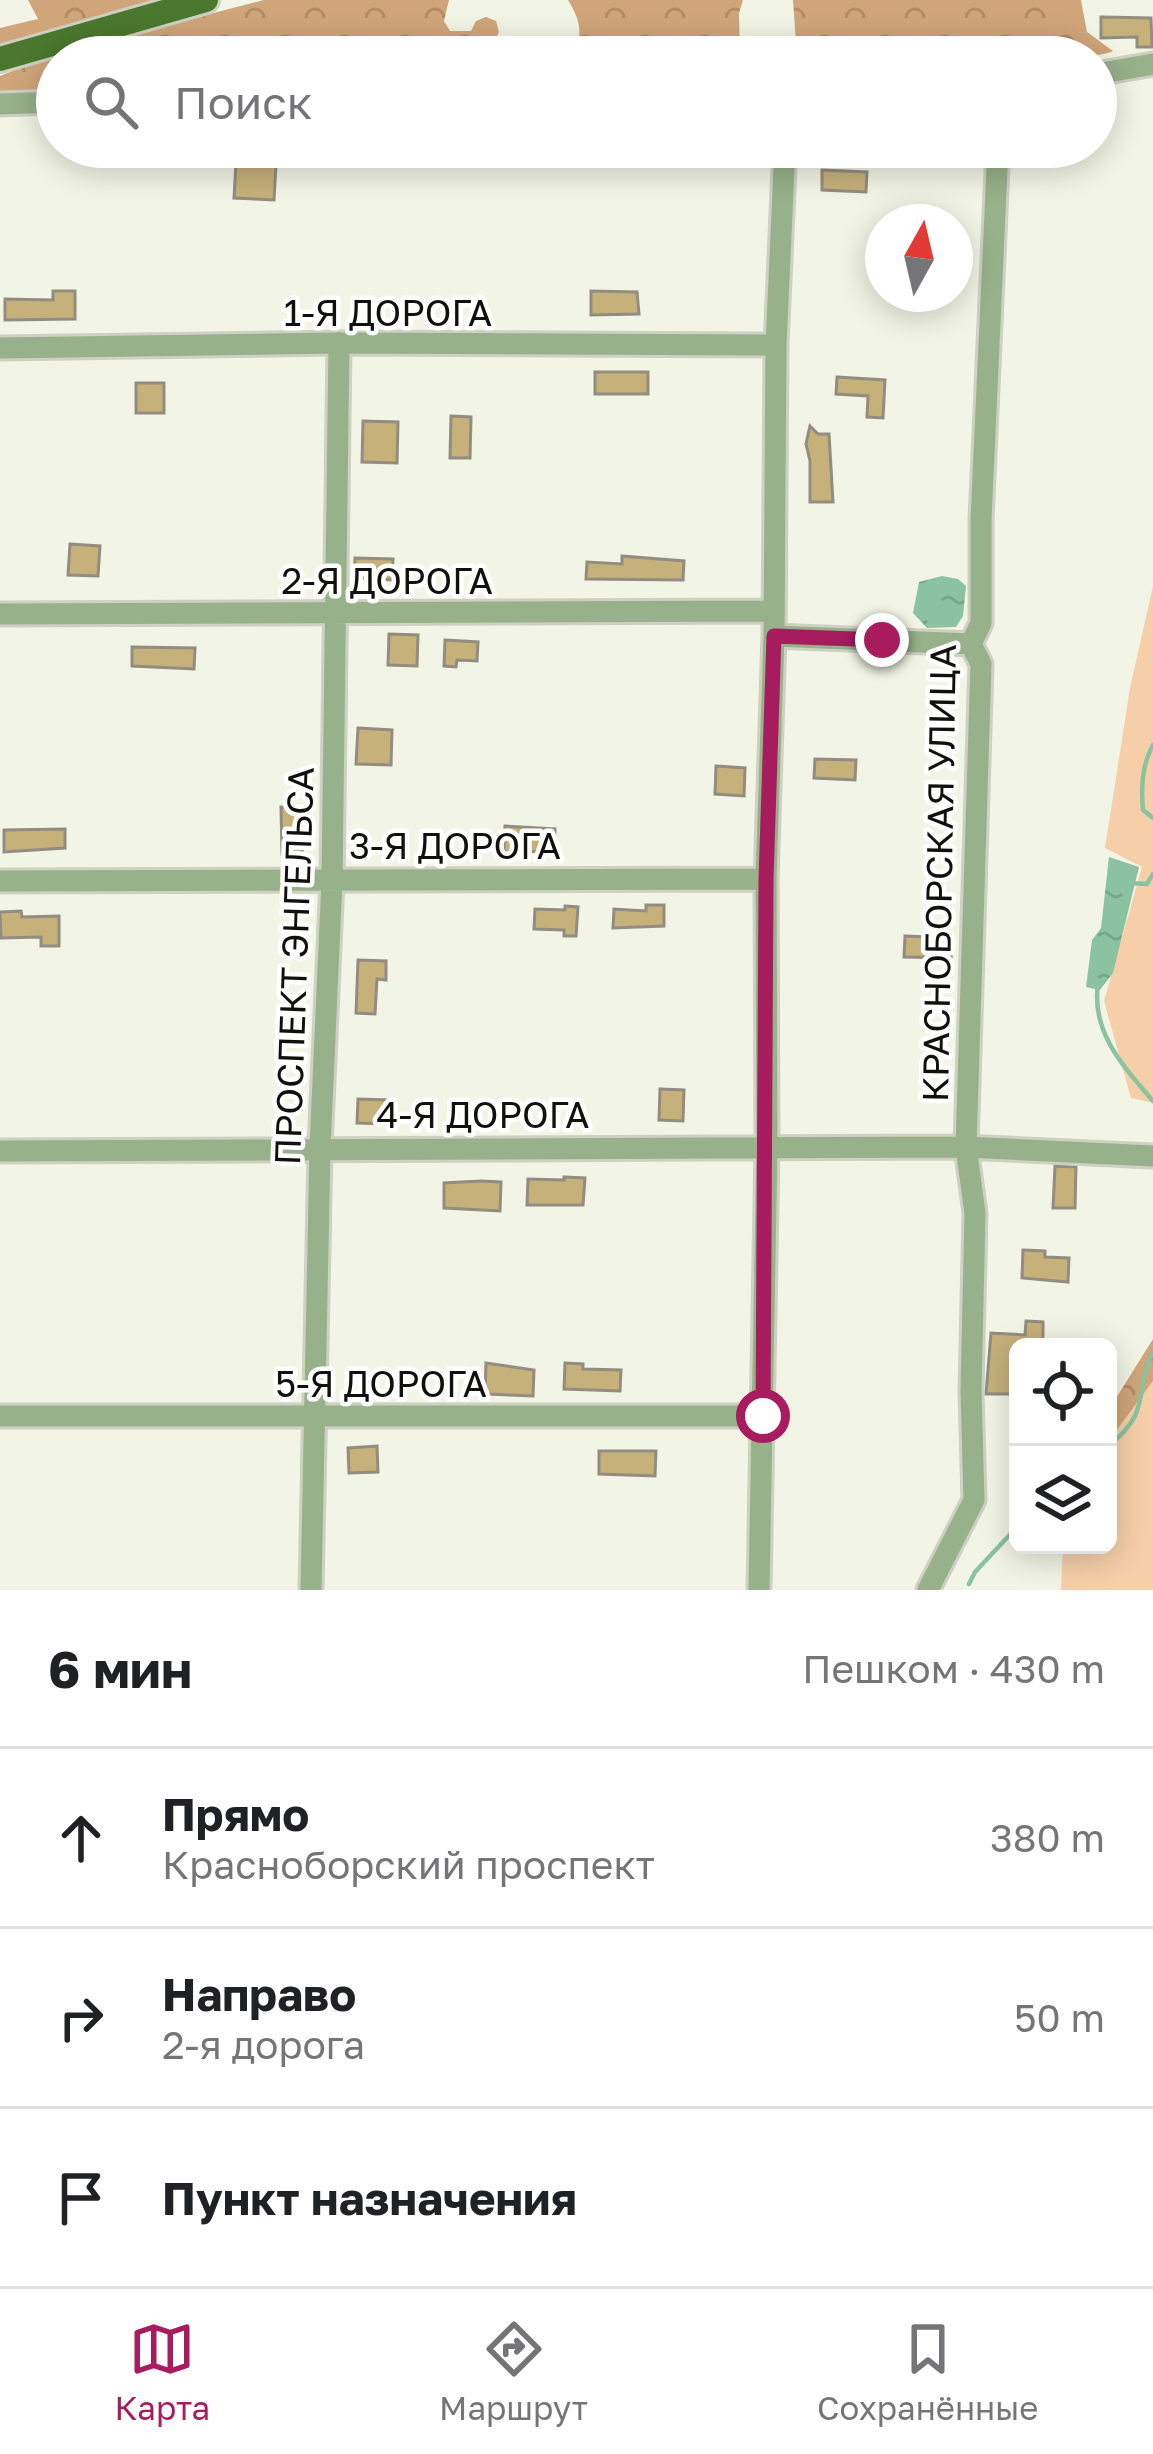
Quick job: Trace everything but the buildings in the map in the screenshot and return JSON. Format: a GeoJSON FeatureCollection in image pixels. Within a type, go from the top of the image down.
{"type":"FeatureCollection","features":[{"type":"Feature","properties":{"kind":"main road"},"geometry":{"type":"LineString","coordinates":[[80,36],[206,0]]}},
{"type":"Feature","properties":{"kind":"main road"},"geometry":{"type":"LineString","coordinates":[[0,59],[36,49]]}},
{"type":"Feature","properties":{"kind":"street"},"geometry":{"type":"LineString","coordinates":[[1117,70],[1153,64]]}},
{"type":"Feature","properties":{"kind":"street"},"geometry":{"type":"LineString","coordinates":[[0,104],[36,103]]}},
{"type":"Feature","properties":{"kind":"street"},"geometry":{"type":"LineString","coordinates":[[759,1590],[767,1148],[766,879],[784,168]]}},
{"type":"Feature","properties":{"kind":"street","name":"КРАСНОБОРСКАЯ УЛИЦА"},"geometry":{"type":"LineString","coordinates":[[928,1590],[974,1500],[970,1391],[975,1213],[966,1147],[981,664],[971,644],[981,623],[981,520],[997,168]]}},
{"type":"Feature","properties":{"kind":"street","name":"ПРОСПЕКТ ЭНГЕЛЬСА"},"geometry":{"type":"LineString","coordinates":[[311,1590],[320,1148],[332,880],[339,344]]}},
{"type":"Feature","properties":{"kind":"street","name":"1-Я ДОРОГА"},"geometry":{"type":"LineString","coordinates":[[0,348],[776,345]]}},
{"type":"Feature","properties":{"kind":"street","name":"2-Я ДОРОГА"},"geometry":{"type":"LineString","coordinates":[[0,614],[774,611]]}},
{"type":"Feature","properties":{"kind":"street"},"geometry":{"type":"LineString","coordinates":[[774,636],[971,644]]}},
{"type":"Feature","properties":{"kind":"street","name":"3-Я ДОРОГА"},"geometry":{"type":"LineString","coordinates":[[0,881],[766,879]]}},
{"type":"Feature","properties":{"kind":"street","name":"4-Я ДОРОГА"},"geometry":{"type":"LineString","coordinates":[[0,1151],[966,1147],[1153,1156]]}},
{"type":"Feature","properties":{"kind":"street","name":"5-Я ДОРОГА"},"geometry":{"type":"LineString","coordinates":[[0,1416],[763,1416]]}},
{"type":"Feature","properties":{"kind":"shaded area"},"geometry":{"type":"Polygon","coordinates":[[[1153,586],[1153,1103],[1131,1098],[1104,1001],[1142,867],[1105,848],[1130,688],[1153,586]]]}},
{"type":"Feature","properties":{"kind":"shaded area"},"geometry":{"type":"Polygon","coordinates":[[[1153,1381],[1153,1590],[1061,1590],[1063,1554],[1117,1554],[1117,1430],[1153,1381]]]}},
{"type":"Feature","properties":{"kind":"green space"},"geometry":{"type":"Polygon","coordinates":[[[28,0],[159,0],[0,46],[0,28],[38,19],[28,0]]]}},
{"type":"Feature","properties":{"kind":"green space"},"geometry":{"type":"Polygon","coordinates":[[[264,0],[449,0],[444,21],[450,31],[471,31],[476,21],[486,17],[496,21],[499,32],[497,36],[125,36],[264,0]]]}},
{"type":"Feature","properties":{"kind":"green space"},"geometry":{"type":"Polygon","coordinates":[[[568,0],[743,0],[740,36],[579,36],[568,0]]]}},
{"type":"Feature","properties":{"kind":"green space"},"geometry":{"type":"Polygon","coordinates":[[[793,0],[1081,0],[1087,32],[1092,36],[796,36],[793,0]]]}},
{"type":"Feature","properties":{"kind":"green space"},"geometry":{"type":"Polygon","coordinates":[[[36,62],[36,93],[0,97],[0,76],[36,62]]]}},
{"type":"Feature","properties":{"kind":"green space"},"geometry":{"type":"Polygon","coordinates":[[[1153,1339],[1153,1381],[1117,1430],[1117,1397],[1153,1339]]]}},
{"type":"Feature","properties":{"kind":"water"},"geometry":{"type":"Polygon","coordinates":[[[942,576],[966,586],[963,616],[956,627],[927,628],[913,613],[919,582],[942,576]]]}},
{"type":"Feature","properties":{"kind":"water"},"geometry":{"type":"Polygon","coordinates":[[[1109,857],[1139,867],[1113,973],[1100,990],[1086,987],[1092,940],[1101,928],[1109,857]]]}},
{"type":"Feature","properties":{"kind":"waterway"},"geometry":{"type":"LineString","coordinates":[[1153,745],[1144,768],[1142,794],[1143,810],[1153,818]]}},
{"type":"Feature","properties":{"kind":"waterway"},"geometry":{"type":"LineString","coordinates":[[1129,883],[1147,884],[1153,874]]}},
{"type":"Feature","properties":{"kind":"waterway"},"geometry":{"type":"LineString","coordinates":[[1098,984],[1104,1033],[1153,1101]]}},
{"type":"Feature","properties":{"kind":"waterway"},"geometry":{"type":"LineString","coordinates":[[1117,1438],[1137,1412],[1153,1352]]}},
{"type":"Feature","properties":{"kind":"waterway"},"geometry":{"type":"LineString","coordinates":[[969,1584],[1009,1536]]}},
{"type":"Feature","properties":{"kind":"route"},"geometry":{"type":"LineString","coordinates":[[763,1416],[766,879],[774,636],[882,640]]}}]}
